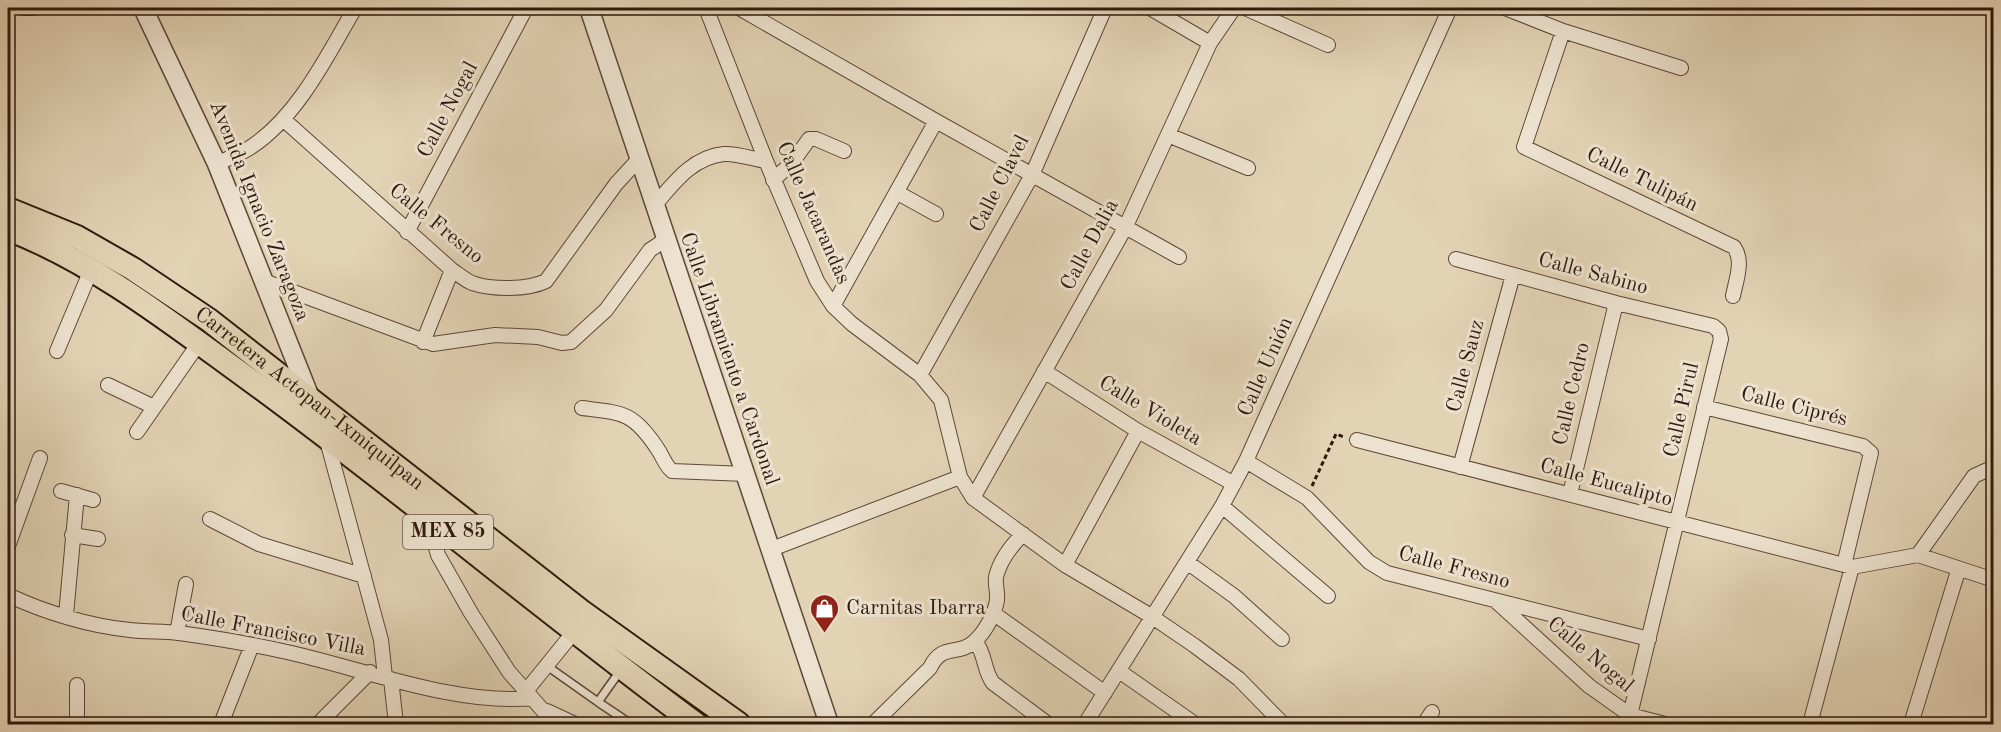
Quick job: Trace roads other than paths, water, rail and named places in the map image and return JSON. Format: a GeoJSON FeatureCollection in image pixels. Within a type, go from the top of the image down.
{"type":"FeatureCollection","features":[{"type":"Feature","properties":{"kind":"main road","name":"Carretera Actopan-Ixmiquilpan"},"geometry":{"type":"LineString","coordinates":[[8,209],[77,237],[133,269],[209,320],[581,611],[739,724]]}},
{"type":"Feature","properties":{"kind":"main road","name":"MEX 85"},"geometry":{"type":"LineString","coordinates":[[8,229],[91,270],[199,343],[326,435],[573,633],[696,724]]}},
{"type":"Feature","properties":{"kind":"street","name":"Avenida Ignacio Zaragoza"},"geometry":{"type":"LineString","coordinates":[[143,8],[217,164],[326,435]]}},
{"type":"Feature","properties":{"kind":"street"},"geometry":{"type":"LineString","coordinates":[[217,164],[250,147],[283,119],[309,84],[355,8]]}},
{"type":"Feature","properties":{"kind":"street","name":"Calle Nogal"},"geometry":{"type":"LineString","coordinates":[[407,232],[526,8]]}},
{"type":"Feature","properties":{"kind":"street","name":"Calle Libramiento a Cardonal"},"geometry":{"type":"LineString","coordinates":[[590,8],[638,160],[829,724]]}},
{"type":"Feature","properties":{"kind":"street","name":"Calle Jacarandas"},"geometry":{"type":"LineString","coordinates":[[706,8],[773,180],[817,281],[833,306],[852,324],[920,375],[941,400],[960,477],[973,498],[1065,565],[1151,616],[1239,679],[1283,724]]}},
{"type":"Feature","properties":{"kind":"street"},"geometry":{"type":"LineString","coordinates":[[739,8],[1179,257]]}},
{"type":"Feature","properties":{"kind":"street","name":"Calle Clavel"},"geometry":{"type":"LineString","coordinates":[[920,375],[1032,175],[1105,8]]}},
{"type":"Feature","properties":{"kind":"street"},"geometry":{"type":"LineString","coordinates":[[1150,8],[1210,43]]}},
{"type":"Feature","properties":{"kind":"street","name":"Calle Dalia"},"geometry":{"type":"LineString","coordinates":[[973,498],[1125,228],[1210,43],[1234,8]]}},
{"type":"Feature","properties":{"kind":"street"},"geometry":{"type":"LineString","coordinates":[[1245,8],[1328,45]]}},
{"type":"Feature","properties":{"kind":"street","name":"Calle Unión"},"geometry":{"type":"LineString","coordinates":[[1085,724],[1222,506],[1246,462],[1450,8]]}},
{"type":"Feature","properties":{"kind":"street"},"geometry":{"type":"LineString","coordinates":[[1505,8],[1563,31],[1681,68]]}},
{"type":"Feature","properties":{"kind":"street","name":"Calle Tulipán"},"geometry":{"type":"LineString","coordinates":[[1563,31],[1524,147],[1734,247],[1739,255],[1733,296]]}},
{"type":"Feature","properties":{"kind":"street","name":"Calle Fresno"},"geometry":{"type":"LineString","coordinates":[[283,119],[452,270],[472,283],[521,289],[534,288],[546,281],[616,184],[638,160]]}},
{"type":"Feature","properties":{"kind":"street"},"geometry":{"type":"LineString","coordinates":[[833,306],[898,193],[936,121]]}},
{"type":"Feature","properties":{"kind":"street"},"geometry":{"type":"LineString","coordinates":[[1168,135],[1248,168]]}},
{"type":"Feature","properties":{"kind":"street"},"geometry":{"type":"LineString","coordinates":[[773,180],[792,163],[809,139],[816,139],[844,151]]}},
{"type":"Feature","properties":{"kind":"street"},"geometry":{"type":"LineString","coordinates":[[654,206],[686,171],[701,160],[725,154],[766,161]]}},
{"type":"Feature","properties":{"kind":"street"},"geometry":{"type":"LineString","coordinates":[[898,193],[936,214]]}},
{"type":"Feature","properties":{"kind":"street"},"geometry":{"type":"LineString","coordinates":[[264,281],[423,342],[451,343],[495,335],[572,342],[606,310],[650,250],[665,240]]}},
{"type":"Feature","properties":{"kind":"street","name":"Calle Sabino"},"geometry":{"type":"LineString","coordinates":[[1455,259],[1616,303],[1713,326],[1719,330]]}},
{"type":"Feature","properties":{"kind":"street"},"geometry":{"type":"LineString","coordinates":[[57,351],[91,270]]}},
{"type":"Feature","properties":{"kind":"street"},"geometry":{"type":"LineString","coordinates":[[423,342],[452,270]]}},
{"type":"Feature","properties":{"kind":"street","name":"Calle Sauz"},"geometry":{"type":"LineString","coordinates":[[1460,467],[1513,275]]}},
{"type":"Feature","properties":{"kind":"street","name":"Calle Cedro"},"geometry":{"type":"LineString","coordinates":[[1570,495],[1616,303]]}},
{"type":"Feature","properties":{"kind":"street","name":"Calle Pirul"},"geometry":{"type":"LineString","coordinates":[[1630,715],[1678,523],[1720,339],[1719,330]]}},
{"type":"Feature","properties":{"kind":"street"},"geometry":{"type":"LineString","coordinates":[[137,432],[199,343]]}},
{"type":"Feature","properties":{"kind":"street","name":"Calle Violeta"},"geometry":{"type":"LineString","coordinates":[[1044,371],[1138,431],[1234,484]]}},
{"type":"Feature","properties":{"kind":"street"},"geometry":{"type":"LineString","coordinates":[[108,385],[154,407]]}},
{"type":"Feature","properties":{"kind":"street","name":"Calle Ciprés"},"geometry":{"type":"LineString","coordinates":[[1704,407],[1863,446],[1871,453],[1848,566]]}},
{"type":"Feature","properties":{"kind":"street"},"geometry":{"type":"LineString","coordinates":[[582,408],[624,413],[645,430],[661,453],[665,465],[672,471],[746,474]]}},
{"type":"Feature","properties":{"kind":"street"},"geometry":{"type":"LineString","coordinates":[[1065,565],[1138,431]]}},
{"type":"Feature","properties":{"kind":"street"},"geometry":{"type":"LineString","coordinates":[[326,435],[381,640],[396,724]]}},
{"type":"Feature","properties":{"kind":"street","name":"Calle Eucalipto"},"geometry":{"type":"LineString","coordinates":[[1357,440],[1848,566]]}},
{"type":"Feature","properties":{"kind":"street"},"geometry":{"type":"LineString","coordinates":[[8,546],[40,458]]}},
{"type":"Feature","properties":{"kind":"street","name":"Calle Fresno"},"geometry":{"type":"LineString","coordinates":[[1246,462],[1307,498],[1369,562],[1387,573],[1649,639]]}},
{"type":"Feature","properties":{"kind":"street"},"geometry":{"type":"LineString","coordinates":[[1918,555],[1974,476],[1990,470]]}},
{"type":"Feature","properties":{"kind":"street"},"geometry":{"type":"LineString","coordinates":[[769,550],[960,477]]}},
{"type":"Feature","properties":{"kind":"street"},"geometry":{"type":"LineString","coordinates":[[61,491],[93,500]]}},
{"type":"Feature","properties":{"kind":"street"},"geometry":{"type":"LineString","coordinates":[[66,615],[77,495]]}},
{"type":"Feature","properties":{"kind":"street"},"geometry":{"type":"LineString","coordinates":[[1222,506],[1328,596]]}},
{"type":"Feature","properties":{"kind":"street"},"geometry":{"type":"LineString","coordinates":[[428,516],[438,555],[471,614],[509,672],[555,724]]}},
{"type":"Feature","properties":{"kind":"street"},"geometry":{"type":"LineString","coordinates":[[210,519],[259,544],[364,576]]}},
{"type":"Feature","properties":{"kind":"street"},"geometry":{"type":"LineString","coordinates":[[873,724],[930,668],[935,657],[944,651],[962,650],[975,641],[993,613],[997,601],[996,579],[1001,564],[1023,534]]}},
{"type":"Feature","properties":{"kind":"street"},"geometry":{"type":"LineString","coordinates":[[72,535],[98,539]]}},
{"type":"Feature","properties":{"kind":"street"},"geometry":{"type":"LineString","coordinates":[[1810,724],[1848,566],[1918,555],[1958,571],[1994,580]]}},
{"type":"Feature","properties":{"kind":"street"},"geometry":{"type":"LineString","coordinates":[[1187,562],[1234,596],[1282,639]]}},
{"type":"Feature","properties":{"kind":"street"},"geometry":{"type":"LineString","coordinates":[[1911,724],[1958,571]]}},
{"type":"Feature","properties":{"kind":"street"},"geometry":{"type":"LineString","coordinates":[[177,633],[186,584]]}},
{"type":"Feature","properties":{"kind":"street","name":"Calle Francisco Villa"},"geometry":{"type":"LineString","coordinates":[[8,595],[110,627],[177,633],[252,645],[388,678],[485,698],[513,700],[529,694]]}},
{"type":"Feature","properties":{"kind":"street","name":"Calle Nogal"},"geometry":{"type":"LineString","coordinates":[[1496,601],[1589,686],[1630,715],[1665,724]]}},
{"type":"Feature","properties":{"kind":"street"},"geometry":{"type":"LineString","coordinates":[[993,613],[1106,693]]}},
{"type":"Feature","properties":{"kind":"street"},"geometry":{"type":"LineString","coordinates":[[529,694],[573,633]]}},
{"type":"Feature","properties":{"kind":"street"},"geometry":{"type":"LineString","coordinates":[[975,641],[981,648],[987,675],[993,683],[1048,724]]}},
{"type":"Feature","properties":{"kind":"street"},"geometry":{"type":"LineString","coordinates":[[221,724],[252,645]]}},
{"type":"Feature","properties":{"kind":"street"},"geometry":{"type":"LineString","coordinates":[[1119,671],[1195,724]]}},
{"type":"Feature","properties":{"kind":"street"},"geometry":{"type":"LineString","coordinates":[[318,724],[370,672]]}},
{"type":"Feature","properties":{"kind":"street"},"geometry":{"type":"LineString","coordinates":[[77,685],[77,724]]}},
{"type":"Feature","properties":{"kind":"street"},"geometry":{"type":"LineString","coordinates":[[545,710],[575,724]]}},
{"type":"Feature","properties":{"kind":"street"},"geometry":{"type":"LineString","coordinates":[[1424,724],[1432,712]]}},
{"type":"Feature","properties":{"kind":"lane"},"geometry":{"type":"LineString","coordinates":[[547,666],[631,724]]}},
{"type":"Feature","properties":{"kind":"lane"},"geometry":{"type":"LineString","coordinates":[[598,702],[622,669]]}},
{"type":"Feature","properties":{"kind":"place","name":"Carnitas Ibarra"},"geometry":{"type":"Point","coordinates":[825,634]}}]}
